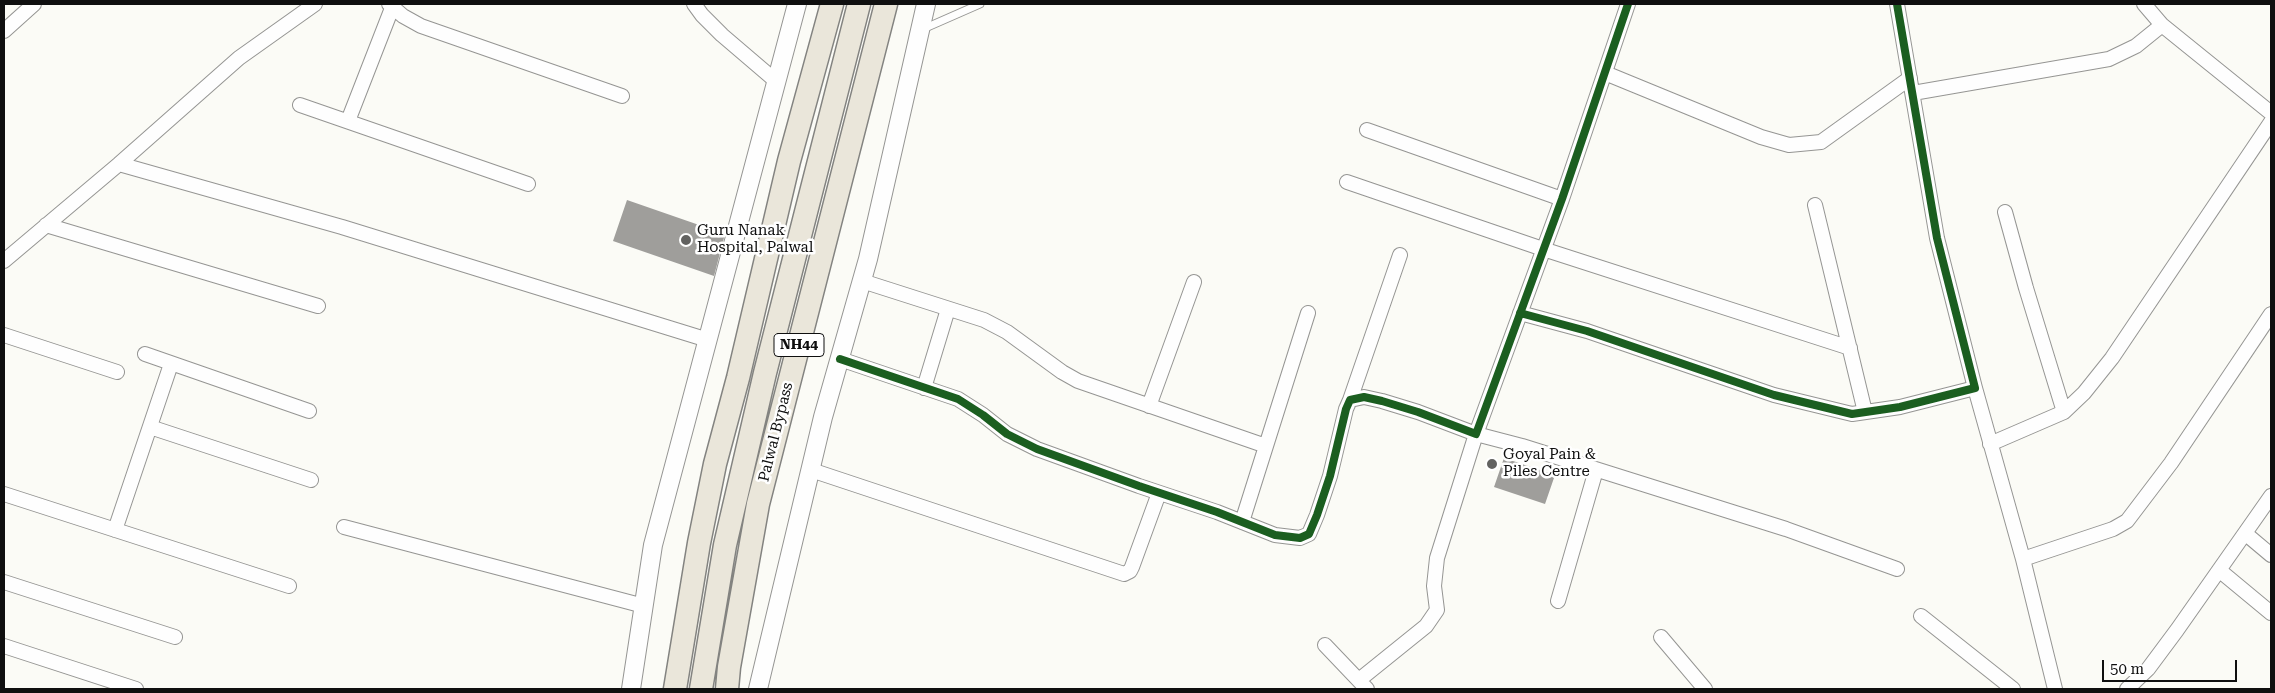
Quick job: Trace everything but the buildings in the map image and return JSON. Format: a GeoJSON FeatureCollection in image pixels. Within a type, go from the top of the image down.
{"type":"FeatureCollection","features":[{"type":"Feature","properties":{"kind":"highway"},"geometry":{"type":"LineString","coordinates":[[675,689],[699,543],[715,464],[738,378],[789,161],[832,4]]}},
{"type":"Feature","properties":{"kind":"highway","name":"Palwal Bypass"},"geometry":{"type":"LineString","coordinates":[[701,689],[727,536],[765,373],[859,4]]}},
{"type":"Feature","properties":{"kind":"highway","name":"Palwal Bypass"},"geometry":{"type":"LineString","coordinates":[[728,689],[729,667],[758,504],[886,4]]}},
{"type":"Feature","properties":{"kind":"highway"},"geometry":{"type":"LineString","coordinates":[[741,689],[774,500],[898,4]]}},
{"type":"Feature","properties":{"kind":"street"},"geometry":{"type":"LineString","coordinates":[[4,31],[34,4]]}},
{"type":"Feature","properties":{"kind":"street"},"geometry":{"type":"LineString","coordinates":[[4,261],[119,164],[239,58],[314,4]]}},
{"type":"Feature","properties":{"kind":"street"},"geometry":{"type":"LineString","coordinates":[[694,4],[702,16],[722,35],[777,82]]}},
{"type":"Feature","properties":{"kind":"street"},"geometry":{"type":"LineString","coordinates":[[631,689],[652,545],[797,4]]}},
{"type":"Feature","properties":{"kind":"street"},"geometry":{"type":"LineString","coordinates":[[758,689],[811,470],[862,281],[926,4]]}},
{"type":"Feature","properties":{"kind":"street"},"geometry":{"type":"LineString","coordinates":[[1325,645],[1363,686],[1426,626],[1438,610],[1434,586],[1437,558],[1476,434],[1562,200],[1628,4]]}},
{"type":"Feature","properties":{"kind":"street"},"geometry":{"type":"LineString","coordinates":[[1897,4],[1937,238],[1990,444],[2023,559],[2055,689]]}},
{"type":"Feature","properties":{"kind":"street"},"geometry":{"type":"LineString","coordinates":[[2144,4],[2162,25],[2271,113]]}},
{"type":"Feature","properties":{"kind":"street"},"geometry":{"type":"LineString","coordinates":[[348,121],[390,6],[421,26],[622,96]]}},
{"type":"Feature","properties":{"kind":"street"},"geometry":{"type":"LineString","coordinates":[[1913,93],[2109,59],[2136,46],[2162,25]]}},
{"type":"Feature","properties":{"kind":"street"},"geometry":{"type":"LineString","coordinates":[[1605,73],[1761,136],[1789,145],[1820,142],[1910,78]]}},
{"type":"Feature","properties":{"kind":"street"},"geometry":{"type":"LineString","coordinates":[[300,105],[528,184]]}},
{"type":"Feature","properties":{"kind":"street"},"geometry":{"type":"LineString","coordinates":[[1990,444],[2064,412],[2084,393],[2112,358],[2271,122]]}},
{"type":"Feature","properties":{"kind":"street"},"geometry":{"type":"LineString","coordinates":[[1367,130],[1562,200]]}},
{"type":"Feature","properties":{"kind":"street"},"geometry":{"type":"LineString","coordinates":[[119,164],[342,227],[708,340]]}},
{"type":"Feature","properties":{"kind":"street"},"geometry":{"type":"LineString","coordinates":[[1347,182],[1543,250],[1850,348]]}},
{"type":"Feature","properties":{"kind":"street"},"geometry":{"type":"LineString","coordinates":[[1815,204],[1865,412]]}},
{"type":"Feature","properties":{"kind":"street"},"geometry":{"type":"LineString","coordinates":[[2005,212],[2064,412]]}},
{"type":"Feature","properties":{"kind":"street"},"geometry":{"type":"LineString","coordinates":[[46,225],[318,306]]}},
{"type":"Feature","properties":{"kind":"street"},"geometry":{"type":"LineString","coordinates":[[840,359],[958,399],[983,415],[1007,434],[1037,449],[1275,535],[1300,538],[1309,534],[1330,476],[1346,409],[1400,255]]}},
{"type":"Feature","properties":{"kind":"street"},"geometry":{"type":"LineString","coordinates":[[862,281],[984,320],[1007,332],[1062,372],[1078,380],[1266,446]]}},
{"type":"Feature","properties":{"kind":"street"},"geometry":{"type":"LineString","coordinates":[[1149,406],[1194,282]]}},
{"type":"Feature","properties":{"kind":"street"},"geometry":{"type":"LineString","coordinates":[[924,388],[948,308]]}},
{"type":"Feature","properties":{"kind":"street"},"geometry":{"type":"LineString","coordinates":[[1242,522],[1308,313]]}},
{"type":"Feature","properties":{"kind":"street"},"geometry":{"type":"LineString","coordinates":[[1520,313],[1587,331],[1774,395],[1852,414],[1900,407],[1975,388]]}},
{"type":"Feature","properties":{"kind":"street"},"geometry":{"type":"LineString","coordinates":[[2023,559],[2113,529],[2127,521],[2170,463],[2271,314]]}},
{"type":"Feature","properties":{"kind":"street"},"geometry":{"type":"LineString","coordinates":[[4,335],[117,372]]}},
{"type":"Feature","properties":{"kind":"street"},"geometry":{"type":"LineString","coordinates":[[145,354],[309,411]]}},
{"type":"Feature","properties":{"kind":"street"},"geometry":{"type":"LineString","coordinates":[[115,530],[171,364]]}},
{"type":"Feature","properties":{"kind":"street"},"geometry":{"type":"LineString","coordinates":[[1350,400],[1364,397],[1418,412],[1476,434],[1786,529],[1897,569]]}},
{"type":"Feature","properties":{"kind":"street"},"geometry":{"type":"LineString","coordinates":[[150,427],[311,480]]}},
{"type":"Feature","properties":{"kind":"street"},"geometry":{"type":"LineString","coordinates":[[811,470],[1124,574],[1130,571],[1132,567],[1159,493]]}},
{"type":"Feature","properties":{"kind":"street"},"geometry":{"type":"LineString","coordinates":[[1558,601],[1596,470]]}},
{"type":"Feature","properties":{"kind":"street"},"geometry":{"type":"LineString","coordinates":[[4,494],[289,586]]}},
{"type":"Feature","properties":{"kind":"street"},"geometry":{"type":"LineString","coordinates":[[2127,689],[2148,669],[2246,534],[2271,496]]}},
{"type":"Feature","properties":{"kind":"street"},"geometry":{"type":"LineString","coordinates":[[344,527],[644,606]]}},
{"type":"Feature","properties":{"kind":"street"},"geometry":{"type":"LineString","coordinates":[[2246,534],[2271,555]]}},
{"type":"Feature","properties":{"kind":"street"},"geometry":{"type":"LineString","coordinates":[[2219,570],[2271,613]]}},
{"type":"Feature","properties":{"kind":"street"},"geometry":{"type":"LineString","coordinates":[[4,582],[175,638]]}},
{"type":"Feature","properties":{"kind":"street"},"geometry":{"type":"LineString","coordinates":[[1921,616],[2013,689]]}},
{"type":"Feature","properties":{"kind":"street"},"geometry":{"type":"LineString","coordinates":[[1661,637],[1705,689]]}},
{"type":"Feature","properties":{"kind":"street"},"geometry":{"type":"LineString","coordinates":[[4,646],[136,689]]}},
{"type":"Feature","properties":{"kind":"lane"},"geometry":{"type":"LineString","coordinates":[[920,30],[980,4]]}},
{"type":"Feature","properties":{"kind":"cycle path"},"geometry":{"type":"LineString","coordinates":[[840,359],[958,399],[983,415],[1007,434],[1037,449],[1217,512],[1275,535],[1300,538],[1309,534],[1330,476],[1346,409],[1350,400],[1364,397],[1382,401],[1418,412],[1476,434],[1562,199],[1628,4]]}},
{"type":"Feature","properties":{"kind":"cycle path"},"geometry":{"type":"LineString","coordinates":[[1520,313],[1587,331],[1774,395],[1852,414],[1900,407],[1975,388],[1937,238],[1897,4]]}},
{"type":"Feature","properties":{"kind":"place","name":"Guru Nanak Hospital, Palwal"},"geometry":{"type":"Point","coordinates":[686,240]}},
{"type":"Feature","properties":{"kind":"place","name":"Goyal Pain & Piles Centre"},"geometry":{"type":"Point","coordinates":[1492,464]}}]}
